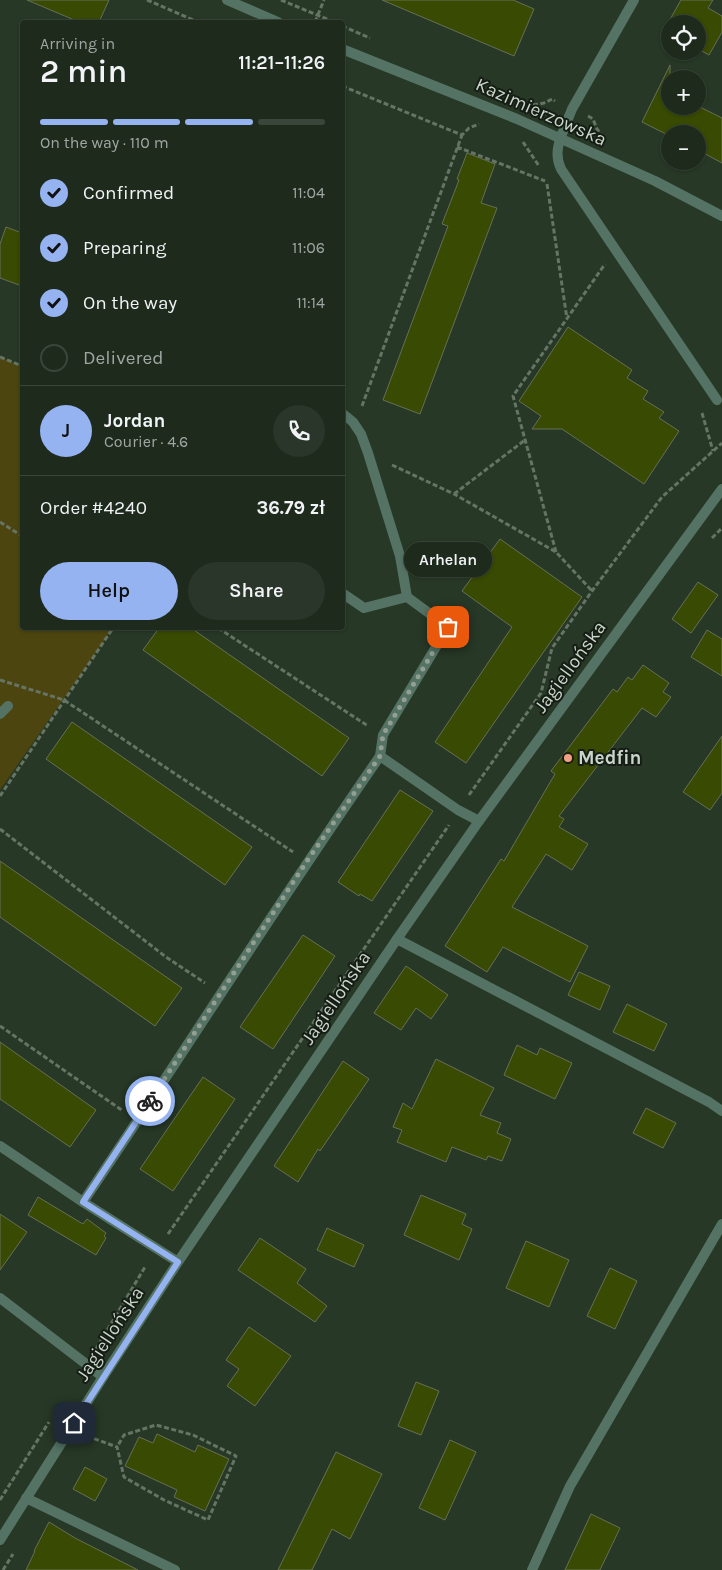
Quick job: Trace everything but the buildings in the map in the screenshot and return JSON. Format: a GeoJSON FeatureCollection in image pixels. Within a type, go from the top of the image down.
{"type":"FeatureCollection","features":[{"type":"Feature","properties":{"kind":"street"},"geometry":{"type":"LineString","coordinates":[[228,0],[273,20]]}},
{"type":"Feature","properties":{"kind":"street"},"geometry":{"type":"LineString","coordinates":[[634,0],[572,109],[560,139],[557,151],[558,160],[561,168],[717,400]]}},
{"type":"Feature","properties":{"kind":"street","name":"Kazimierzowska"},"geometry":{"type":"LineString","coordinates":[[345,50],[467,98],[655,181],[722,216]]}},
{"type":"Feature","properties":{"kind":"street"},"geometry":{"type":"LineString","coordinates":[[83,1202],[307,861],[380,756],[383,735],[448,627],[407,597],[400,556],[368,453],[361,434],[353,422],[345,415]]}},
{"type":"Feature","properties":{"kind":"street","name":"Jagiellońska"},"geometry":{"type":"LineString","coordinates":[[0,1540],[178,1262],[397,939],[479,822],[722,489]]}},
{"type":"Feature","properties":{"kind":"street"},"geometry":{"type":"LineString","coordinates":[[345,595],[364,608],[407,597]]}},
{"type":"Feature","properties":{"kind":"street"},"geometry":{"type":"LineString","coordinates":[[0,714],[8,706]]}},
{"type":"Feature","properties":{"kind":"street"},"geometry":{"type":"LineString","coordinates":[[380,756],[458,810],[479,822]]}},
{"type":"Feature","properties":{"kind":"street"},"geometry":{"type":"LineString","coordinates":[[397,939],[709,1102],[722,1111]]}},
{"type":"Feature","properties":{"kind":"street"},"geometry":{"type":"LineString","coordinates":[[0,1146],[83,1202],[178,1262]]}},
{"type":"Feature","properties":{"kind":"street"},"geometry":{"type":"LineString","coordinates":[[532,1570],[570,1486],[722,1224]]}},
{"type":"Feature","properties":{"kind":"street"},"geometry":{"type":"LineString","coordinates":[[0,1298],[103,1377]]}},
{"type":"Feature","properties":{"kind":"street"},"geometry":{"type":"LineString","coordinates":[[26,1498],[175,1570]]}},
{"type":"Feature","properties":{"kind":"path"},"geometry":{"type":"LineString","coordinates":[[147,0],[193,20]]}},
{"type":"Feature","properties":{"kind":"path"},"geometry":{"type":"LineString","coordinates":[[281,0],[329,20]]}},
{"type":"Feature","properties":{"kind":"path"},"geometry":{"type":"LineString","coordinates":[[316,20],[324,0]]}},
{"type":"Feature","properties":{"kind":"path"},"geometry":{"type":"LineString","coordinates":[[345,87],[462,135]]}},
{"type":"Feature","properties":{"kind":"path"},"geometry":{"type":"LineString","coordinates":[[362,412],[363,403],[462,135],[469,128],[481,123]]}},
{"type":"Feature","properties":{"kind":"path"},"geometry":{"type":"LineString","coordinates":[[517,139],[523,142],[542,170]]}},
{"type":"Feature","properties":{"kind":"path"},"geometry":{"type":"LineString","coordinates":[[457,148],[547,182]]}},
{"type":"Feature","properties":{"kind":"path"},"geometry":{"type":"LineString","coordinates":[[552,185],[546,177],[567,319]]}},
{"type":"Feature","properties":{"kind":"path"},"geometry":{"type":"LineString","coordinates":[[556,552],[513,396],[606,263],[611,271]]}},
{"type":"Feature","properties":{"kind":"path"},"geometry":{"type":"LineString","coordinates":[[0,357],[20,365]]}},
{"type":"Feature","properties":{"kind":"path"},"geometry":{"type":"LineString","coordinates":[[701,411],[713,451]]}},
{"type":"Feature","properties":{"kind":"path"},"geometry":{"type":"LineString","coordinates":[[454,494],[524,440]]}},
{"type":"Feature","properties":{"kind":"path"},"geometry":{"type":"LineString","coordinates":[[468,796],[541,693],[552,648],[592,591],[662,497],[722,443]]}},
{"type":"Feature","properties":{"kind":"path"},"geometry":{"type":"LineString","coordinates":[[368,453],[454,494],[556,552],[592,591]]}},
{"type":"Feature","properties":{"kind":"path"},"geometry":{"type":"LineString","coordinates":[[0,522],[20,535]]}},
{"type":"Feature","properties":{"kind":"path"},"geometry":{"type":"LineString","coordinates":[[0,796],[112,630]]}},
{"type":"Feature","properties":{"kind":"path"},"geometry":{"type":"LineString","coordinates":[[221,630],[383,735]]}},
{"type":"Feature","properties":{"kind":"path"},"geometry":{"type":"LineString","coordinates":[[0,680],[64,700],[307,861]]}},
{"type":"Feature","properties":{"kind":"path"},"geometry":{"type":"LineString","coordinates":[[168,1234],[453,819]]}},
{"type":"Feature","properties":{"kind":"path"},"geometry":{"type":"LineString","coordinates":[[0,829],[166,957],[220,993]]}},
{"type":"Feature","properties":{"kind":"path"},"geometry":{"type":"LineString","coordinates":[[0,1026],[138,1121]]}},
{"type":"Feature","properties":{"kind":"path"},"geometry":{"type":"LineString","coordinates":[[87,1364],[145,1267]]}},
{"type":"Feature","properties":{"kind":"path"},"geometry":{"type":"LineString","coordinates":[[0,1500],[51,1420]]}},
{"type":"Feature","properties":{"kind":"path"},"geometry":{"type":"LineString","coordinates":[[156,1425],[193,1435],[236,1456],[208,1520],[164,1500],[124,1477],[117,1447],[124,1435],[156,1425]]}},
{"type":"Feature","properties":{"kind":"path"},"geometry":{"type":"LineString","coordinates":[[87,1435],[117,1447]]}},
{"type":"Feature","properties":{"kind":"shaded area"},"geometry":{"type":"Polygon","coordinates":[[[0,357],[20,365],[20,630],[112,630],[0,790],[0,357]]]}},
{"type":"Feature","properties":{"kind":"way so far"},"geometry":{"type":"LineString","coordinates":[[150,1101],[307,861],[380,756],[383,735],[448,627]]}},
{"type":"Feature","properties":{"kind":"place","name":"Arhelan"},"geometry":{"type":"Point","coordinates":[448,627]}},
{"type":"Feature","properties":{"kind":"place","name":"Medfin"},"geometry":{"type":"Point","coordinates":[568,758]}},
{"type":"Feature","properties":{"kind":"route"},"geometry":{"type":"LineString","coordinates":[[74,1423],[178,1262],[83,1202],[150,1101]]}}]}
